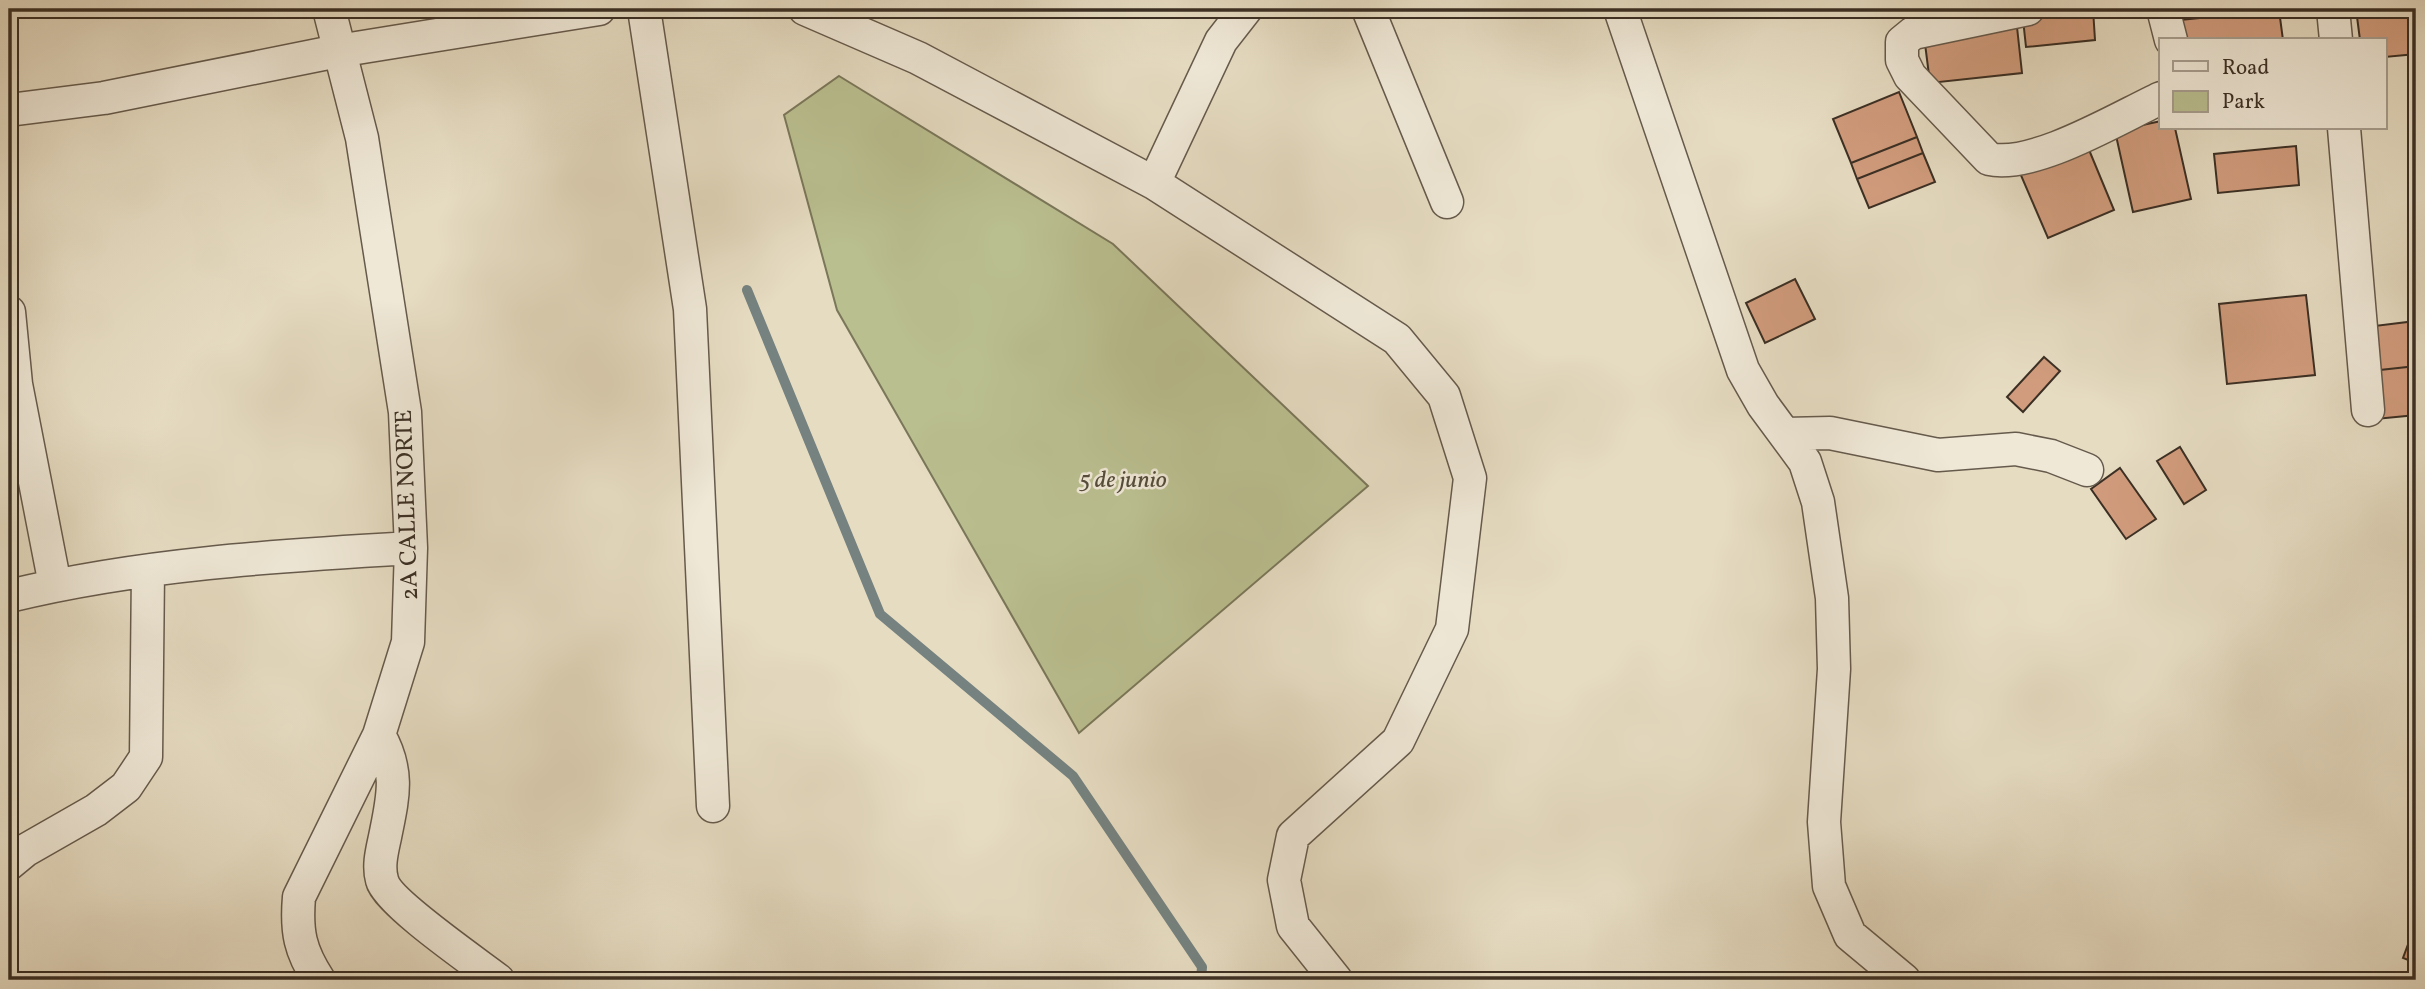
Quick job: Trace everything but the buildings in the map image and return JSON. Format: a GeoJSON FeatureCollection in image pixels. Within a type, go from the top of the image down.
{"type":"FeatureCollection","features":[{"type":"Feature","properties":{"kind":"street","name":"2A CALLE NORTE"},"geometry":{"type":"LineString","coordinates":[[319,980],[303,957],[297,923],[299,897],[379,735],[398,683],[408,642],[411,548],[405,412],[362,138],[329,9]]}},
{"type":"Feature","properties":{"kind":"street"},"geometry":{"type":"LineString","coordinates":[[9,110],[104,98],[338,51],[599,9]]}},
{"type":"Feature","properties":{"kind":"street"},"geometry":{"type":"LineString","coordinates":[[644,9],[691,309],[713,806]]}},
{"type":"Feature","properties":{"kind":"street"},"geometry":{"type":"LineString","coordinates":[[805,9],[918,58],[1154,183],[1397,339],[1444,396],[1470,478],[1452,629],[1398,741],[1293,835],[1284,880],[1293,926],[1336,980]]}},
{"type":"Feature","properties":{"kind":"street"},"geometry":{"type":"LineString","coordinates":[[1154,183],[1221,41],[1246,9]]}},
{"type":"Feature","properties":{"kind":"street"},"geometry":{"type":"LineString","coordinates":[[1368,9],[1447,202]]}},
{"type":"Feature","properties":{"kind":"street"},"geometry":{"type":"LineString","coordinates":[[1620,9],[1738,358],[1763,405],[1805,462],[1814,482],[1832,598],[1834,668],[1824,822],[1829,886],[1850,935],[1904,980]]}},
{"type":"Feature","properties":{"kind":"street"},"geometry":{"type":"LineString","coordinates":[[2028,9],[1913,33],[1902,42],[1902,60],[1910,76],[1989,159],[2004,162],[2030,159],[2159,99]]}},
{"type":"Feature","properties":{"kind":"street"},"geometry":{"type":"LineString","coordinates":[[2163,9],[2170,38]]}},
{"type":"Feature","properties":{"kind":"street"},"geometry":{"type":"LineString","coordinates":[[2333,9],[2336,38]]}},
{"type":"Feature","properties":{"kind":"street"},"geometry":{"type":"LineString","coordinates":[[2344,130],[2368,410]]}},
{"type":"Feature","properties":{"kind":"street"},"geometry":{"type":"LineString","coordinates":[[9,312],[12,384],[55,585]]}},
{"type":"Feature","properties":{"kind":"street"},"geometry":{"type":"LineString","coordinates":[[1785,434],[1830,433],[1938,456],[2016,449],[2051,456],[2088,470]]}},
{"type":"Feature","properties":{"kind":"street"},"geometry":{"type":"LineString","coordinates":[[9,596],[55,585],[227,560],[411,548]]}},
{"type":"Feature","properties":{"kind":"street"},"geometry":{"type":"LineString","coordinates":[[9,864],[26,850],[96,810],[126,786],[146,757],[148,571]]}},
{"type":"Feature","properties":{"kind":"street"},"geometry":{"type":"LineString","coordinates":[[379,735],[394,771],[392,804],[381,856],[382,881],[390,894],[498,980]]}},
{"type":"Feature","properties":{"kind":"green space","name":"5 de junio"},"geometry":{"type":"Polygon","coordinates":[[[839,76],[1113,244],[1368,486],[1079,733],[837,310],[784,115],[839,76]]]}},
{"type":"Feature","properties":{"kind":"waterway"},"geometry":{"type":"LineString","coordinates":[[747,290],[880,614],[1073,776],[1202,967],[1201,980]]}}]}
